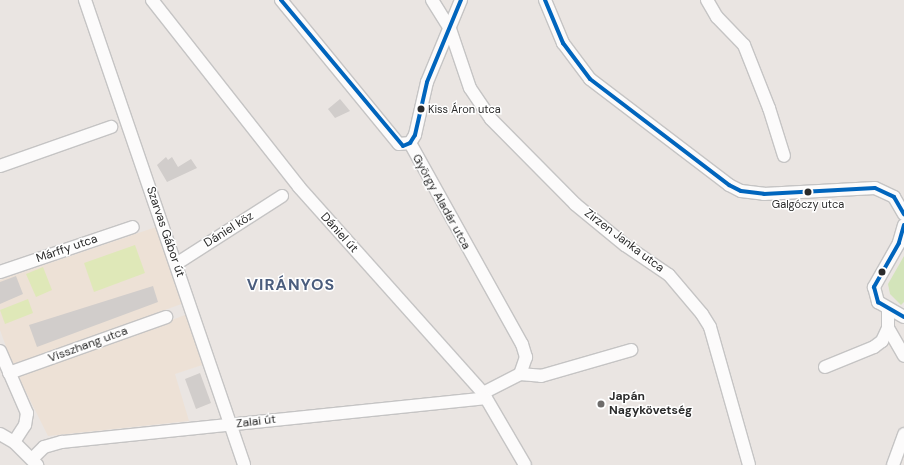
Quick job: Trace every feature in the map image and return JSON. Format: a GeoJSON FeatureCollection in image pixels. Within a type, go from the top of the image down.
{"type":"FeatureCollection","features":[{"type":"Feature","properties":{"kind":"street","name":"Szarvas Gábor út"},"geometry":{"type":"LineString","coordinates":[[85,0],[232,425],[244,465]]}},
{"type":"Feature","properties":{"kind":"street","name":"Dániel út"},"geometry":{"type":"LineString","coordinates":[[152,0],[299,187],[485,396],[525,465]]}},
{"type":"Feature","properties":{"kind":"street"},"geometry":{"type":"LineString","coordinates":[[281,0],[400,144],[410,144]]}},
{"type":"Feature","properties":{"kind":"street","name":"Zirzen Janka utca"},"geometry":{"type":"LineString","coordinates":[[432,0],[450,29],[470,88],[491,119],[586,214],[669,275],[702,314],[710,327],[749,465]]}},
{"type":"Feature","properties":{"kind":"street","name":"György Aladár utca"},"geometry":{"type":"LineString","coordinates":[[461,0],[427,82],[415,135],[410,144],[522,344],[526,357],[520,374]]}},
{"type":"Feature","properties":{"kind":"street"},"geometry":{"type":"LineString","coordinates":[[545,0],[563,43],[590,79],[729,185],[741,191],[764,194],[875,188],[894,197],[904,214]]}},
{"type":"Feature","properties":{"kind":"street"},"geometry":{"type":"LineString","coordinates":[[707,0],[717,17],[744,45],[769,108],[784,156]]}},
{"type":"Feature","properties":{"kind":"street"},"geometry":{"type":"LineString","coordinates":[[0,166],[111,127]]}},
{"type":"Feature","properties":{"kind":"street","name":"Dániel köz"},"geometry":{"type":"LineString","coordinates":[[176,264],[282,196]]}},
{"type":"Feature","properties":{"kind":"street"},"geometry":{"type":"LineString","coordinates":[[904,225],[899,243],[874,287],[876,298],[888,309],[904,317]]}},
{"type":"Feature","properties":{"kind":"street","name":"Márffy utca"},"geometry":{"type":"LineString","coordinates":[[0,272],[133,227]]}},
{"type":"Feature","properties":{"kind":"street"},"geometry":{"type":"LineString","coordinates":[[825,367],[874,347],[882,341],[888,328],[888,309]]}},
{"type":"Feature","properties":{"kind":"street","name":"Visszhang utca"},"geometry":{"type":"LineString","coordinates":[[9,373],[166,317]]}},
{"type":"Feature","properties":{"kind":"street"},"geometry":{"type":"LineString","coordinates":[[888,328],[904,356]]}},
{"type":"Feature","properties":{"kind":"street"},"geometry":{"type":"LineString","coordinates":[[520,374],[541,376],[631,350]]}},
{"type":"Feature","properties":{"kind":"street"},"geometry":{"type":"LineString","coordinates":[[0,351],[27,413],[25,424],[14,442]]}},
{"type":"Feature","properties":{"kind":"street","name":"Zalai út"},"geometry":{"type":"LineString","coordinates":[[34,462],[44,446],[53,443],[232,425],[485,396],[520,374]]}},
{"type":"Feature","properties":{"kind":"street"},"geometry":{"type":"LineString","coordinates":[[0,434],[14,442],[34,462]]}},
{"type":"Feature","properties":{"kind":"street"},"geometry":{"type":"LineString","coordinates":[[893,465],[904,434]]}},
{"type":"Feature","properties":{"kind":"shaded area"},"geometry":{"type":"Polygon","coordinates":[[[156,227],[184,303],[13,366],[0,330],[0,280],[156,227]]]}},
{"type":"Feature","properties":{"kind":"shaded area"},"geometry":{"type":"Polygon","coordinates":[[[188,314],[205,364],[175,374],[189,421],[48,436],[18,376],[188,314]]]}},
{"type":"Feature","properties":{"kind":"green space"},"geometry":{"type":"Polygon","coordinates":[[[135,245],[145,273],[94,292],[84,263],[135,245]]]}},
{"type":"Feature","properties":{"kind":"green space"},"geometry":{"type":"Polygon","coordinates":[[[904,256],[904,302],[901,305],[890,294],[888,284],[904,256]]]}},
{"type":"Feature","properties":{"kind":"green space"},"geometry":{"type":"Polygon","coordinates":[[[43,267],[52,290],[36,297],[26,274],[43,267]]]}},
{"type":"Feature","properties":{"kind":"green space"},"geometry":{"type":"Polygon","coordinates":[[[28,299],[33,313],[5,324],[0,310],[28,299]]]}},
{"type":"Feature","properties":{"kind":"building"},"geometry":{"type":"Polygon","coordinates":[[[340,99],[350,111],[335,118],[328,109],[340,99]]]}},
{"type":"Feature","properties":{"kind":"building"},"geometry":{"type":"Polygon","coordinates":[[[166,157],[168,160],[172,157],[178,167],[191,159],[197,168],[167,182],[157,165],[166,157]]]}},
{"type":"Feature","properties":{"kind":"building"},"geometry":{"type":"Polygon","coordinates":[[[16,276],[23,294],[0,304],[0,282],[16,276]]]}},
{"type":"Feature","properties":{"kind":"building"},"geometry":{"type":"Polygon","coordinates":[[[153,286],[158,302],[37,347],[29,325],[153,286]]]}},
{"type":"Feature","properties":{"kind":"building"},"geometry":{"type":"Polygon","coordinates":[[[200,373],[211,403],[196,409],[185,379],[200,373]]]}},
{"type":"Feature","properties":{"kind":"transit line"},"geometry":{"type":"LineString","coordinates":[[281,0],[403,146],[410,143],[415,135],[427,82],[461,0]]}},
{"type":"Feature","properties":{"kind":"transit line"},"geometry":{"type":"LineString","coordinates":[[545,0],[563,43],[590,79],[729,185],[741,191],[764,194],[875,188],[894,197],[904,214]]}},
{"type":"Feature","properties":{"kind":"transit line"},"geometry":{"type":"LineString","coordinates":[[904,225],[899,243],[874,287],[878,302],[904,317]]}},
{"type":"Feature","properties":{"kind":"place","name":"Kiss Áron utca"},"geometry":{"type":"Point","coordinates":[421,109]}},
{"type":"Feature","properties":{"kind":"place","name":"Galgóczy utca"},"geometry":{"type":"Point","coordinates":[808,192]}},
{"type":"Feature","properties":{"kind":"place","name":"Japán Nagykövetség"},"geometry":{"type":"Point","coordinates":[601,404]}},
{"type":"Feature","properties":{"kind":"district","name":"VIRÁNYOS"},"geometry":{"type":"Point","coordinates":[291,285]}}]}
